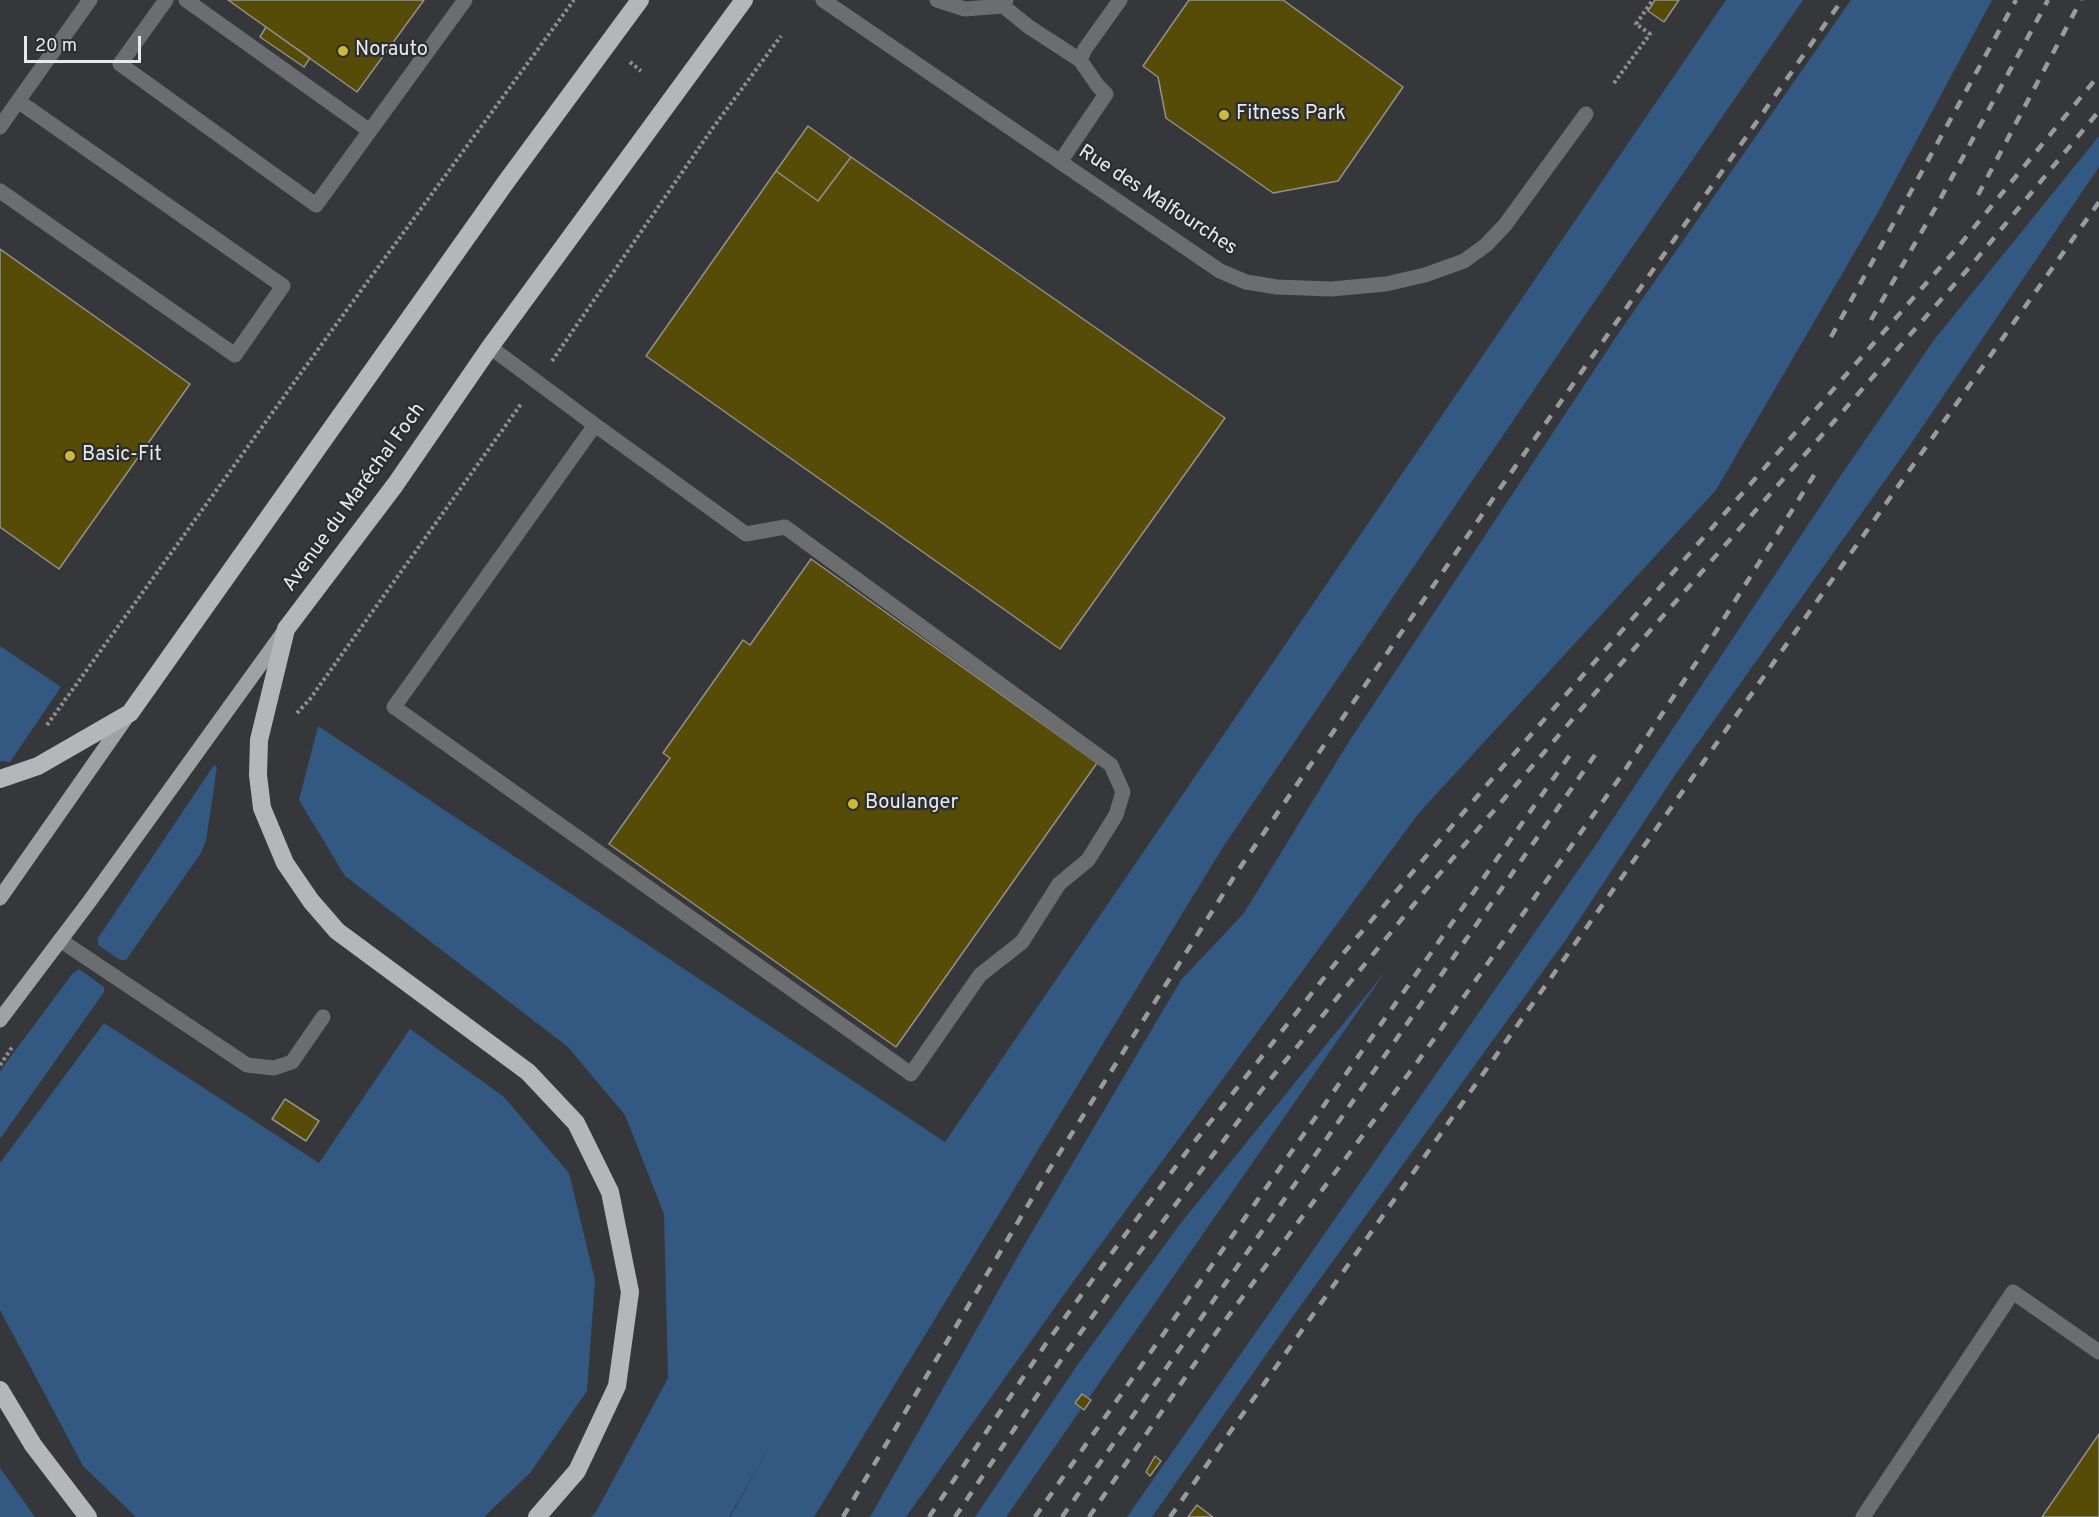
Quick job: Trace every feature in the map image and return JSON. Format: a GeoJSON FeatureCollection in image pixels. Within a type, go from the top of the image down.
{"type":"FeatureCollection","features":[{"type":"Feature","properties":{"kind":"highway"},"geometry":{"type":"LineString","coordinates":[[0,779],[39,766],[130,713],[506,182],[640,0]]}},
{"type":"Feature","properties":{"kind":"highway","name":"Avenue du Maréchal Foch"},"geometry":{"type":"LineString","coordinates":[[286,628],[395,485],[490,347],[744,0]]}},
{"type":"Feature","properties":{"kind":"highway"},"geometry":{"type":"LineString","coordinates":[[286,628],[259,740],[258,775],[262,807],[285,863],[311,901],[337,931],[528,1072],[576,1123],[610,1192],[630,1292],[617,1386],[577,1471],[537,1517]]}},
{"type":"Feature","properties":{"kind":"highway"},"geometry":{"type":"LineString","coordinates":[[0,1390],[33,1445],[88,1517]]}},
{"type":"Feature","properties":{"kind":"main road","name":"Avenue du Maréchal Foch"},"geometry":{"type":"LineString","coordinates":[[0,1020],[89,902],[286,628]]}},
{"type":"Feature","properties":{"kind":"main road"},"geometry":{"type":"LineString","coordinates":[[0,898],[130,713]]}},
{"type":"Feature","properties":{"kind":"street"},"geometry":{"type":"LineString","coordinates":[[0,127],[90,0]]}},
{"type":"Feature","properties":{"kind":"street"},"geometry":{"type":"LineString","coordinates":[[166,0],[120,64],[316,205],[465,0]]}},
{"type":"Feature","properties":{"kind":"street"},"geometry":{"type":"LineString","coordinates":[[186,0],[370,131]]}},
{"type":"Feature","properties":{"kind":"street","name":"Rue des Malfourches"},"geometry":{"type":"LineString","coordinates":[[823,0],[1220,271],[1246,282],[1277,287],[1331,289],[1386,284],[1425,275],[1464,261],[1486,245],[1512,216],[1586,114]]}},
{"type":"Feature","properties":{"kind":"street"},"geometry":{"type":"LineString","coordinates":[[937,0],[964,9],[1004,3],[1029,27],[1080,60],[1106,94],[1060,162]]}},
{"type":"Feature","properties":{"kind":"street"},"geometry":{"type":"LineString","coordinates":[[1080,60],[1120,0]]}},
{"type":"Feature","properties":{"kind":"street"},"geometry":{"type":"LineString","coordinates":[[0,191],[235,355],[283,286],[18,101]]}},
{"type":"Feature","properties":{"kind":"street"},"geometry":{"type":"LineString","coordinates":[[490,347],[746,534],[785,527],[1111,765],[1123,792],[1116,815],[1088,860],[1059,884],[1022,942],[980,975],[911,1074],[394,707],[595,425]]}},
{"type":"Feature","properties":{"kind":"street"},"geometry":{"type":"LineString","coordinates":[[60,940],[247,1065],[274,1068],[292,1062],[323,1017]]}},
{"type":"Feature","properties":{"kind":"street"},"geometry":{"type":"LineString","coordinates":[[1863,1517],[2013,1292],[2099,1352]]}},
{"type":"Feature","properties":{"kind":"path"},"geometry":{"type":"LineString","coordinates":[[39,766],[42,731],[574,0]]}},
{"type":"Feature","properties":{"kind":"path"},"geometry":{"type":"LineString","coordinates":[[1614,83],[1650,33],[1636,24],[1653,0]]}},
{"type":"Feature","properties":{"kind":"shaded area"},"geometry":{"type":"Polygon","coordinates":[[[1726,0],[1803,0],[1570,337],[1223,847],[814,1517],[730,1517],[771,1444],[729,1517],[591,1517],[596,1512],[668,1378],[664,1214],[625,1115],[568,1047],[345,876],[299,800],[318,726],[945,1142],[1726,0]]]}},
{"type":"Feature","properties":{"kind":"shaded area"},"geometry":{"type":"Polygon","coordinates":[[[1851,0],[1992,0],[1877,214],[1716,490],[1418,814],[1073,1282],[906,1517],[870,1517],[1022,1249],[1181,980],[1244,913],[1350,740],[1620,331],[1851,0]]]}},
{"type":"Feature","properties":{"kind":"shaded area"},"geometry":{"type":"Polygon","coordinates":[[[2099,136],[2099,167],[1906,451],[1675,775],[1567,938],[1296,1312],[1152,1517],[1127,1517],[1595,846],[1837,481],[1934,340],[2099,136]]]}},
{"type":"Feature","properties":{"kind":"shaded area"},"geometry":{"type":"Polygon","coordinates":[[[0,646],[61,687],[10,762],[0,761],[0,646]]]}},
{"type":"Feature","properties":{"kind":"shaded area"},"geometry":{"type":"Polygon","coordinates":[[[214,765],[217,767],[206,841],[201,853],[126,960],[120,960],[98,945],[98,938],[214,765]]]}},
{"type":"Feature","properties":{"kind":"shaded area"},"geometry":{"type":"Polygon","coordinates":[[[79,969],[104,987],[104,992],[0,1139],[0,1071],[73,973],[79,969]]]}},
{"type":"Feature","properties":{"kind":"shaded area"},"geometry":{"type":"Polygon","coordinates":[[[1386,971],[1006,1517],[975,1517],[1078,1364],[1180,1224],[1386,971]]]}},
{"type":"Feature","properties":{"kind":"shaded area"},"geometry":{"type":"Polygon","coordinates":[[[104,1023],[319,1163],[410,1029],[504,1097],[569,1173],[595,1280],[587,1391],[530,1473],[484,1517],[136,1517],[83,1466],[0,1310],[0,1163],[104,1023]]]}},
{"type":"Feature","properties":{"kind":"shaded area"},"geometry":{"type":"Polygon","coordinates":[[[0,1468],[35,1517],[0,1517],[0,1468]]]}},
{"type":"Feature","properties":{"kind":"building","name":"Norauto"},"geometry":{"type":"Polygon","coordinates":[[[228,0],[424,0],[357,92],[228,0]]]}},
{"type":"Feature","properties":{"kind":"building"},"geometry":{"type":"Polygon","coordinates":[[[1189,0],[1283,0],[1403,87],[1338,181],[1273,193],[1166,118],[1158,77],[1143,66],[1189,0]]]}},
{"type":"Feature","properties":{"kind":"building"},"geometry":{"type":"Polygon","coordinates":[[[1655,0],[1679,0],[1664,22],[1648,11],[1655,0]]]}},
{"type":"Feature","properties":{"kind":"building"},"geometry":{"type":"Polygon","coordinates":[[[266,27],[310,58],[304,67],[260,37],[266,27]]]}},
{"type":"Feature","properties":{"kind":"building"},"geometry":{"type":"Polygon","coordinates":[[[808,126],[851,157],[818,201],[776,171],[808,126]]]}},
{"type":"Feature","properties":{"kind":"building"},"geometry":{"type":"Polygon","coordinates":[[[851,157],[1225,418],[1060,649],[646,356],[776,171],[818,201],[851,157]]]}},
{"type":"Feature","properties":{"kind":"building","name":"Basic-Fit"},"geometry":{"type":"Polygon","coordinates":[[[0,249],[190,384],[59,569],[0,527],[0,249]]]}},
{"type":"Feature","properties":{"kind":"building","name":"Boulanger"},"geometry":{"type":"Polygon","coordinates":[[[811,559],[1097,763],[896,1047],[609,844],[670,758],[663,753],[743,640],[750,645],[811,559]]]}},
{"type":"Feature","properties":{"kind":"building"},"geometry":{"type":"Polygon","coordinates":[[[285,1099],[319,1121],[306,1141],[272,1119],[285,1099]]]}},
{"type":"Feature","properties":{"kind":"building"},"geometry":{"type":"Polygon","coordinates":[[[1082,1394],[1091,1400],[1084,1410],[1075,1403],[1082,1394]]]}},
{"type":"Feature","properties":{"kind":"building"},"geometry":{"type":"Polygon","coordinates":[[[2099,1434],[2099,1517],[2042,1517],[2099,1434]]]}},
{"type":"Feature","properties":{"kind":"building"},"geometry":{"type":"Polygon","coordinates":[[[1155,1456],[1161,1461],[1150,1476],[1146,1472],[1155,1456]]]}},
{"type":"Feature","properties":{"kind":"building"},"geometry":{"type":"Polygon","coordinates":[[[1197,1505],[1213,1517],[1188,1517],[1197,1505]]]}},
{"type":"Feature","properties":{"kind":"railway"},"geometry":{"type":"LineString","coordinates":[[843,1517],[1050,1168],[1237,872],[1501,487],[1842,0]]}},
{"type":"Feature","properties":{"kind":"railway"},"geometry":{"type":"LineString","coordinates":[[1831,337],[2016,0]]}},
{"type":"Feature","properties":{"kind":"railway"},"geometry":{"type":"LineString","coordinates":[[1871,320],[1937,205],[2048,0]]}},
{"type":"Feature","properties":{"kind":"railway"},"geometry":{"type":"LineString","coordinates":[[1978,195],[2081,0]]}},
{"type":"Feature","properties":{"kind":"railway"},"geometry":{"type":"LineString","coordinates":[[929,1517],[1045,1345],[1125,1235],[1188,1150],[1342,955],[1486,786],[1958,247],[2099,75]]}},
{"type":"Feature","properties":{"kind":"railway"},"geometry":{"type":"LineString","coordinates":[[955,1517],[1065,1354],[1264,1087],[1429,886],[1974,262],[2099,111]]}},
{"type":"Feature","properties":{"kind":"railway"},"geometry":{"type":"LineString","coordinates":[[1170,1517],[2099,202]]}},
{"type":"Feature","properties":{"kind":"railway"},"geometry":{"type":"LineString","coordinates":[[1089,1517],[1218,1330],[1424,1053],[1621,776],[1703,652],[1816,472]]}},
{"type":"Feature","properties":{"kind":"railway"},"geometry":{"type":"LineString","coordinates":[[1035,1517],[1572,752]]}},
{"type":"Feature","properties":{"kind":"railway"},"geometry":{"type":"LineString","coordinates":[[1062,1517],[1595,755]]}},
{"type":"Feature","properties":{"kind":"place","name":"Norauto"},"geometry":{"type":"Point","coordinates":[343,51]}},
{"type":"Feature","properties":{"kind":"place","name":"Fitness Park"},"geometry":{"type":"Point","coordinates":[1224,115]}},
{"type":"Feature","properties":{"kind":"place","name":"Basic-Fit"},"geometry":{"type":"Point","coordinates":[70,456]}},
{"type":"Feature","properties":{"kind":"place","name":"Boulanger"},"geometry":{"type":"Point","coordinates":[853,804]}}]}
